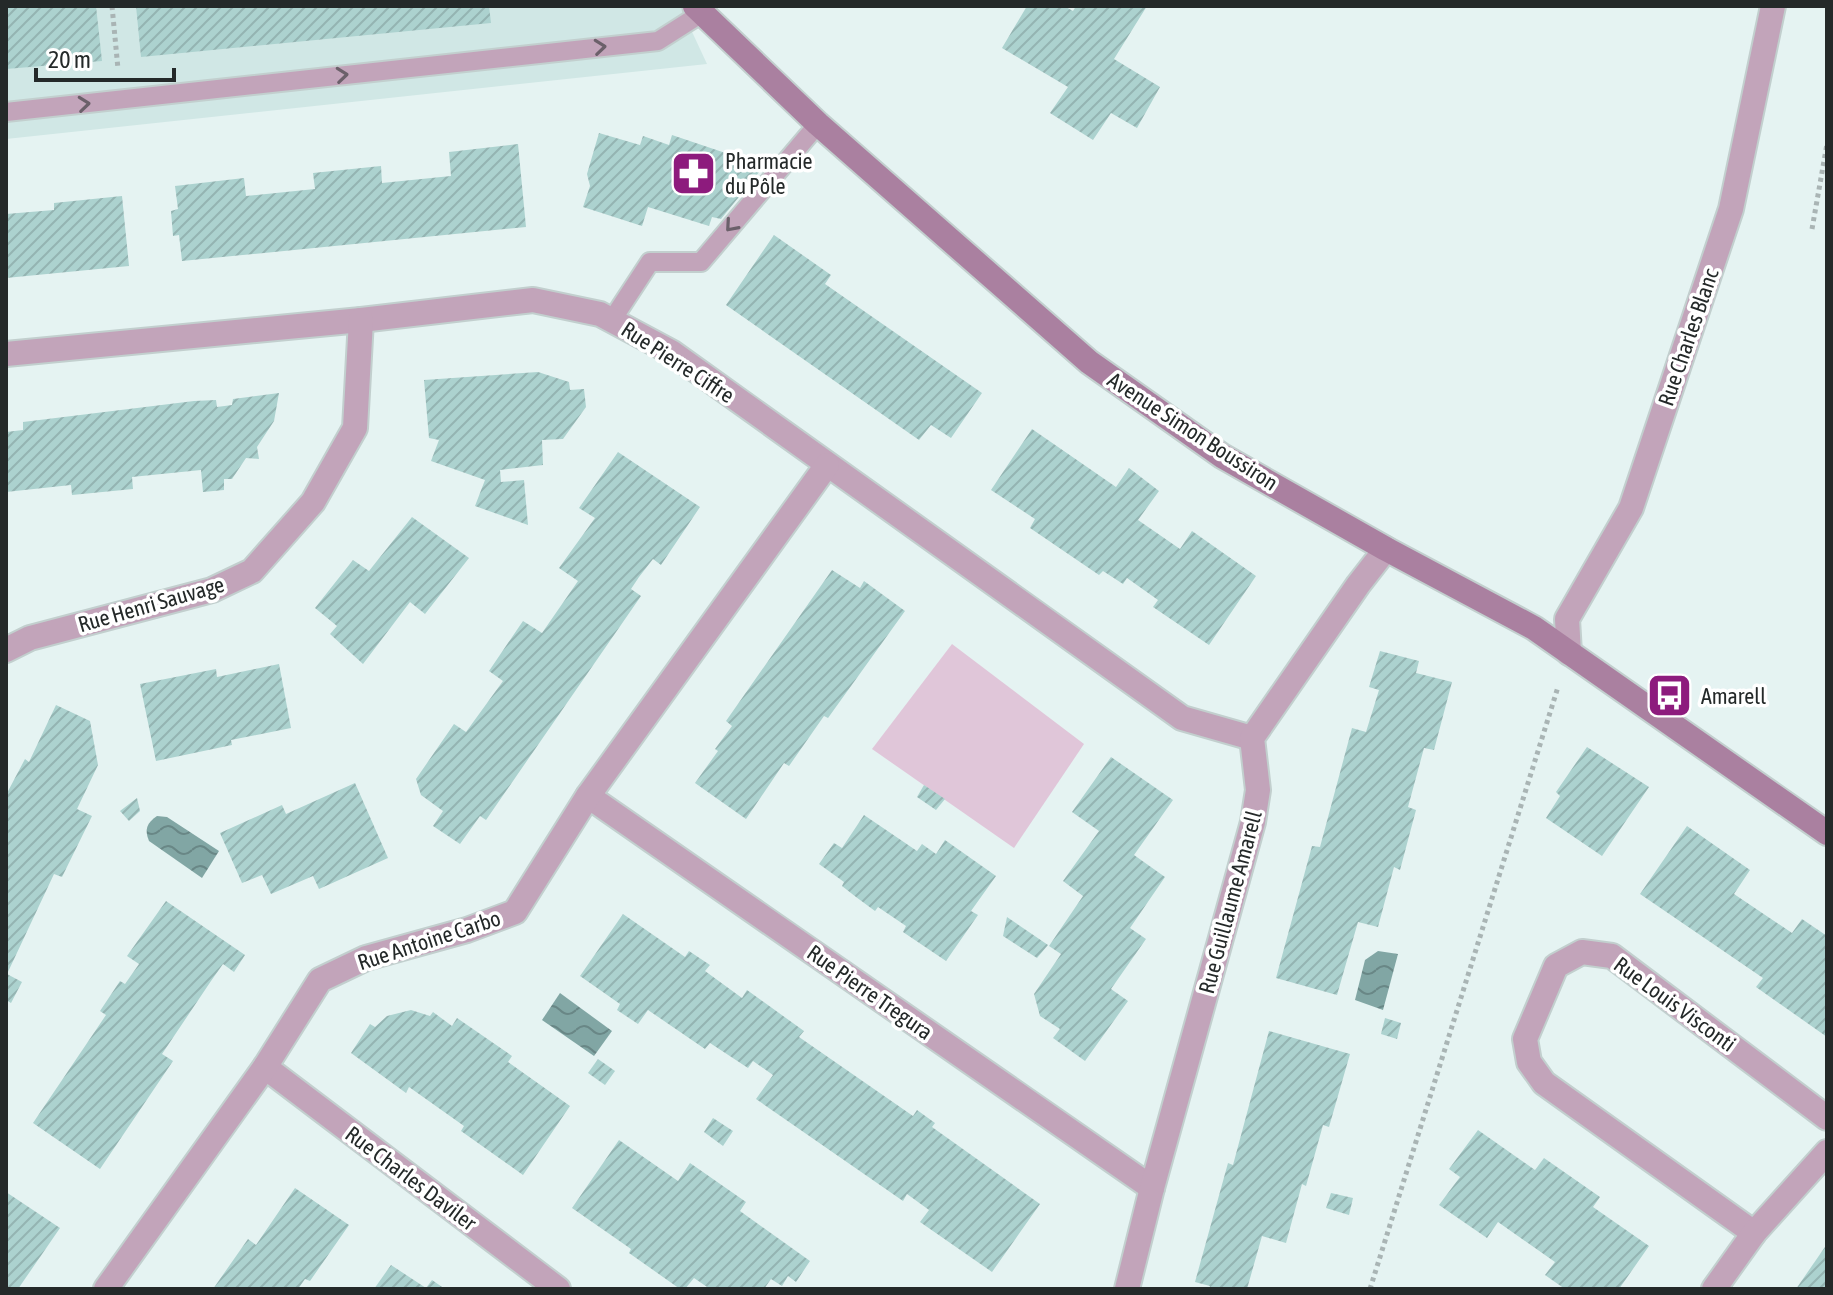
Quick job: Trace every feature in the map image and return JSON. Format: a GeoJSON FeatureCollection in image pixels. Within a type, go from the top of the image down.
{"type":"FeatureCollection","features":[{"type":"Feature","properties":{"kind":"street","name":"Rue Charles Blanc"},"geometry":{"type":"LineString","coordinates":[[1569,653],[1567,619],[1631,508],[1731,209],[1773,6]]}},
{"type":"Feature","properties":{"kind":"street","name":"Avenue Simon Boussiron"},"geometry":{"type":"LineString","coordinates":[[699,9],[818,124],[1089,362],[1222,456],[1534,628],[1827,833]]}},
{"type":"Feature","properties":{"kind":"street","name":"Rue Pierre Ciffre"},"geometry":{"type":"LineString","coordinates":[[6,354],[533,300],[600,314],[671,352],[1182,718],[1252,738]]}},
{"type":"Feature","properties":{"kind":"street","name":"Rue Henri Sauvage"},"geometry":{"type":"LineString","coordinates":[[6,650],[30,638],[212,590],[252,571],[313,502],[355,428],[361,320]]}},
{"type":"Feature","properties":{"kind":"street","name":"Rue Antoine Carbo"},"geometry":{"type":"LineString","coordinates":[[106,1289],[265,1067],[320,980],[366,958],[467,930],[515,912],[588,796],[827,465]]}},
{"type":"Feature","properties":{"kind":"street"},"geometry":{"type":"LineString","coordinates":[[1252,738],[1386,549]]}},
{"type":"Feature","properties":{"kind":"street","name":"Rue Guillaume Amarell"},"geometry":{"type":"LineString","coordinates":[[1127,1289],[1253,822],[1258,790],[1252,738]]}},
{"type":"Feature","properties":{"kind":"street","name":"Rue Pierre Tregura"},"geometry":{"type":"LineString","coordinates":[[588,796],[1152,1188]]}},
{"type":"Feature","properties":{"kind":"street","name":"Rue Louis Visconti"},"geometry":{"type":"LineString","coordinates":[[1754,1233],[1544,1083],[1529,1062],[1525,1039],[1556,966],[1582,952],[1612,956],[1827,1118]]}},
{"type":"Feature","properties":{"kind":"street","name":"Rue Charles Daviler"},"geometry":{"type":"LineString","coordinates":[[265,1067],[558,1289]]}},
{"type":"Feature","properties":{"kind":"street"},"geometry":{"type":"LineString","coordinates":[[1714,1289],[1754,1233],[1827,1152]]}},
{"type":"Feature","properties":{"kind":"lane"},"geometry":{"type":"LineString","coordinates":[[6,112],[658,41],[699,9]]}},
{"type":"Feature","properties":{"kind":"lane"},"geometry":{"type":"LineString","coordinates":[[612,320],[650,262],[701,262],[818,124]]}},
{"type":"Feature","properties":{"kind":"path"},"geometry":{"type":"LineString","coordinates":[[112,6],[121,100]]}},
{"type":"Feature","properties":{"kind":"path"},"geometry":{"type":"LineString","coordinates":[[1812,229],[1827,144]]}},
{"type":"Feature","properties":{"kind":"path"},"geometry":{"type":"LineString","coordinates":[[1370,1289],[1569,653]]}},
{"type":"Feature","properties":{"kind":"shaded area"},"geometry":{"type":"Polygon","coordinates":[[[6,6],[680,6],[707,64],[6,139],[6,6]]]}},
{"type":"Feature","properties":{"kind":"shaded area"},"geometry":{"type":"Polygon","coordinates":[[[952,644],[1084,744],[1014,848],[872,749],[952,644]]]}},
{"type":"Feature","properties":{"kind":"water"},"geometry":{"type":"Polygon","coordinates":[[[157,816],[167,817],[219,851],[202,878],[149,841],[147,827],[157,816]]]}},
{"type":"Feature","properties":{"kind":"water"},"geometry":{"type":"Polygon","coordinates":[[[1378,951],[1398,954],[1383,1010],[1355,1000],[1365,960],[1378,951]]]}},
{"type":"Feature","properties":{"kind":"water"},"geometry":{"type":"Polygon","coordinates":[[[560,993],[612,1031],[594,1056],[542,1020],[560,993]]]}},
{"type":"Feature","properties":{"kind":"building"},"geometry":{"type":"Polygon","coordinates":[[[6,6],[96,6],[102,61],[6,69],[6,6]]]}},
{"type":"Feature","properties":{"kind":"building"},"geometry":{"type":"Polygon","coordinates":[[[136,6],[489,6],[491,23],[141,57],[136,6]]]}},
{"type":"Feature","properties":{"kind":"building"},"geometry":{"type":"Polygon","coordinates":[[[1027,6],[1064,6],[1073,11],[1076,6],[1147,6],[1114,59],[1160,87],[1137,128],[1111,113],[1093,140],[1050,113],[1068,87],[1002,48],[1027,6]]]}},
{"type":"Feature","properties":{"kind":"building"},"geometry":{"type":"Polygon","coordinates":[[[599,133],[640,145],[643,136],[669,145],[672,135],[764,166],[721,219],[712,217],[709,226],[648,207],[642,226],[583,207],[590,186],[587,174],[599,133]]]}},
{"type":"Feature","properties":{"kind":"building"},"geometry":{"type":"Polygon","coordinates":[[[518,144],[526,227],[182,261],[179,235],[173,236],[171,211],[178,209],[175,186],[244,178],[246,196],[315,189],[313,173],[381,166],[382,183],[451,176],[449,152],[518,144]]]}},
{"type":"Feature","properties":{"kind":"building"},"geometry":{"type":"Polygon","coordinates":[[[122,196],[129,266],[6,278],[6,214],[54,210],[54,203],[122,196]]]}},
{"type":"Feature","properties":{"kind":"building"},"geometry":{"type":"Polygon","coordinates":[[[774,235],[831,275],[825,284],[982,393],[951,438],[931,425],[919,440],[726,305],[774,235]]]}},
{"type":"Feature","properties":{"kind":"building"},"geometry":{"type":"Polygon","coordinates":[[[538,372],[569,382],[570,390],[584,389],[586,407],[563,439],[542,440],[543,465],[500,470],[501,482],[524,480],[528,525],[475,506],[485,480],[431,461],[439,440],[429,438],[424,380],[538,372]]]}},
{"type":"Feature","properties":{"kind":"building"},"geometry":{"type":"Polygon","coordinates":[[[279,393],[274,421],[257,447],[259,459],[246,458],[232,479],[224,479],[224,490],[203,492],[201,470],[132,477],[133,489],[72,495],[71,485],[6,492],[6,432],[23,430],[23,422],[194,401],[216,400],[217,407],[232,405],[233,399],[279,393]]]}},
{"type":"Feature","properties":{"kind":"building"},"geometry":{"type":"Polygon","coordinates":[[[1032,429],[1116,487],[1129,468],[1159,491],[1138,520],[1180,549],[1192,531],[1256,576],[1209,645],[1153,607],[1158,600],[1127,578],[1123,584],[1103,571],[1099,575],[1030,528],[1035,519],[991,490],[1032,429]]]}},
{"type":"Feature","properties":{"kind":"building"},"geometry":{"type":"Polygon","coordinates":[[[618,452],[700,507],[661,565],[653,559],[639,577],[631,589],[641,596],[486,820],[480,816],[460,844],[433,826],[443,811],[421,795],[416,779],[454,724],[466,732],[503,681],[489,671],[523,621],[542,633],[578,581],[559,568],[595,518],[579,508],[618,452]]]}},
{"type":"Feature","properties":{"kind":"building"},"geometry":{"type":"Polygon","coordinates":[[[412,517],[469,558],[425,614],[410,602],[363,664],[330,634],[337,626],[315,608],[353,560],[369,571],[412,517]]]}},
{"type":"Feature","properties":{"kind":"building"},"geometry":{"type":"Polygon","coordinates":[[[832,570],[860,588],[864,581],[905,611],[828,718],[824,716],[789,766],[784,763],[746,819],[695,783],[732,726],[726,721],[832,570]]]}},
{"type":"Feature","properties":{"kind":"building"},"geometry":{"type":"Polygon","coordinates":[[[1380,651],[1419,661],[1416,673],[1452,682],[1434,750],[1424,748],[1408,807],[1416,810],[1400,870],[1394,867],[1378,927],[1358,922],[1337,995],[1276,978],[1312,846],[1320,847],[1352,728],[1366,732],[1379,690],[1369,687],[1380,651]]]}},
{"type":"Feature","properties":{"kind":"building"},"geometry":{"type":"Polygon","coordinates":[[[279,664],[291,728],[231,740],[232,745],[156,761],[140,684],[216,669],[217,677],[279,664]]]}},
{"type":"Feature","properties":{"kind":"building"},"geometry":{"type":"Polygon","coordinates":[[[56,705],[90,721],[98,765],[77,809],[92,816],[62,877],[54,874],[7,974],[22,982],[11,1003],[6,1000],[6,795],[25,759],[29,762],[56,705]]]}},
{"type":"Feature","properties":{"kind":"building"},"geometry":{"type":"Polygon","coordinates":[[[1587,747],[1649,787],[1602,856],[1546,818],[1560,796],[1556,792],[1587,747]]]}},
{"type":"Feature","properties":{"kind":"building"},"geometry":{"type":"Polygon","coordinates":[[[1111,757],[1173,800],[1134,855],[1165,877],[1130,928],[1146,939],[1111,989],[1128,1001],[1085,1061],[1053,1038],[1060,1029],[1040,1016],[1034,994],[1061,954],[1049,946],[1083,896],[1063,881],[1099,831],[1072,812],[1111,757]]]}},
{"type":"Feature","properties":{"kind":"building"},"geometry":{"type":"Polygon","coordinates":[[[355,783],[388,858],[319,889],[313,876],[271,894],[262,875],[242,883],[220,833],[282,805],[286,814],[355,783]]]}},
{"type":"Feature","properties":{"kind":"building"},"geometry":{"type":"Polygon","coordinates":[[[924,785],[945,799],[936,810],[917,797],[924,785]]]}},
{"type":"Feature","properties":{"kind":"building"},"geometry":{"type":"Polygon","coordinates":[[[137,798],[140,811],[129,821],[120,811],[137,798]]]}},
{"type":"Feature","properties":{"kind":"building"},"geometry":{"type":"Polygon","coordinates":[[[864,815],[917,851],[922,844],[936,854],[945,840],[996,876],[971,911],[978,915],[946,961],[903,932],[906,926],[878,907],[875,911],[856,897],[842,886],[844,882],[819,864],[834,843],[842,848],[864,815]]]}},
{"type":"Feature","properties":{"kind":"building"},"geometry":{"type":"Polygon","coordinates":[[[1687,826],[1750,870],[1734,894],[1792,933],[1802,919],[1827,936],[1827,1037],[1756,987],[1763,978],[1640,894],[1687,826]]]}},
{"type":"Feature","properties":{"kind":"building"},"geometry":{"type":"Polygon","coordinates":[[[166,901],[245,955],[234,972],[223,964],[211,981],[162,1054],[173,1061],[100,1169],[33,1123],[106,1015],[100,1011],[120,981],[125,984],[139,964],[127,956],[166,901]]]}},
{"type":"Feature","properties":{"kind":"building"},"geometry":{"type":"Polygon","coordinates":[[[623,914],[685,957],[689,951],[710,965],[705,971],[742,998],[747,990],[804,1031],[799,1037],[913,1116],[917,1110],[935,1123],[932,1127],[1040,1204],[992,1272],[920,1222],[929,1210],[907,1194],[903,1201],[756,1099],[773,1075],[753,1061],[748,1068],[710,1043],[705,1049],[648,1010],[638,1024],[617,1010],[620,1004],[580,976],[623,914]]]}},
{"type":"Feature","properties":{"kind":"building"},"geometry":{"type":"Polygon","coordinates":[[[1007,917],[1048,945],[1037,958],[1003,936],[1007,917]]]}},
{"type":"Feature","properties":{"kind":"building"},"geometry":{"type":"Polygon","coordinates":[[[411,1010],[430,1016],[433,1012],[452,1026],[457,1018],[512,1056],[508,1062],[570,1106],[523,1175],[461,1131],[464,1126],[409,1087],[406,1093],[351,1053],[370,1024],[375,1027],[387,1016],[411,1010]]]}},
{"type":"Feature","properties":{"kind":"building"},"geometry":{"type":"Polygon","coordinates":[[[1385,1018],[1401,1023],[1397,1039],[1381,1034],[1385,1018]]]}},
{"type":"Feature","properties":{"kind":"building"},"geometry":{"type":"Polygon","coordinates":[[[1269,1031],[1350,1054],[1329,1127],[1323,1125],[1306,1186],[1302,1184],[1286,1243],[1262,1236],[1247,1289],[1209,1289],[1210,1286],[1195,1282],[1228,1163],[1233,1165],[1269,1031]]]}},
{"type":"Feature","properties":{"kind":"building"},"geometry":{"type":"Polygon","coordinates":[[[598,1059],[615,1071],[605,1085],[588,1073],[598,1059]]]}},
{"type":"Feature","properties":{"kind":"building"},"geometry":{"type":"Polygon","coordinates":[[[713,1118],[733,1131],[723,1146],[704,1132],[713,1118]]]}},
{"type":"Feature","properties":{"kind":"building"},"geometry":{"type":"Polygon","coordinates":[[[1478,1130],[1535,1170],[1544,1158],[1600,1197],[1593,1207],[1649,1246],[1619,1289],[1565,1289],[1545,1275],[1555,1262],[1498,1222],[1487,1238],[1439,1205],[1460,1177],[1449,1169],[1478,1130]]]}},
{"type":"Feature","properties":{"kind":"building"},"geometry":{"type":"Polygon","coordinates":[[[619,1140],[678,1181],[690,1163],[746,1202],[740,1211],[810,1261],[796,1282],[788,1276],[782,1286],[771,1279],[764,1289],[710,1289],[694,1278],[685,1289],[680,1289],[629,1253],[631,1249],[572,1208],[619,1140]]]}},
{"type":"Feature","properties":{"kind":"building"},"geometry":{"type":"Polygon","coordinates":[[[295,1188],[349,1225],[310,1281],[305,1279],[298,1289],[213,1289],[248,1239],[256,1245],[295,1188]]]}},
{"type":"Feature","properties":{"kind":"building"},"geometry":{"type":"Polygon","coordinates":[[[6,1192],[60,1228],[18,1289],[6,1289],[6,1192]]]}},
{"type":"Feature","properties":{"kind":"building"},"geometry":{"type":"Polygon","coordinates":[[[1331,1193],[1353,1198],[1349,1215],[1326,1208],[1331,1193]]]}},
{"type":"Feature","properties":{"kind":"building"},"geometry":{"type":"Polygon","coordinates":[[[1827,1244],[1827,1289],[1796,1289],[1827,1244]]]}},
{"type":"Feature","properties":{"kind":"building"},"geometry":{"type":"Polygon","coordinates":[[[391,1265],[426,1288],[432,1280],[445,1289],[374,1289],[391,1265]]]}},
{"type":"Feature","properties":{"kind":"place","name":"Pharmacie du Pôle"},"geometry":{"type":"Point","coordinates":[694,174]}},
{"type":"Feature","properties":{"kind":"place","name":"Amarell"},"geometry":{"type":"Point","coordinates":[1670,696]}}]}
